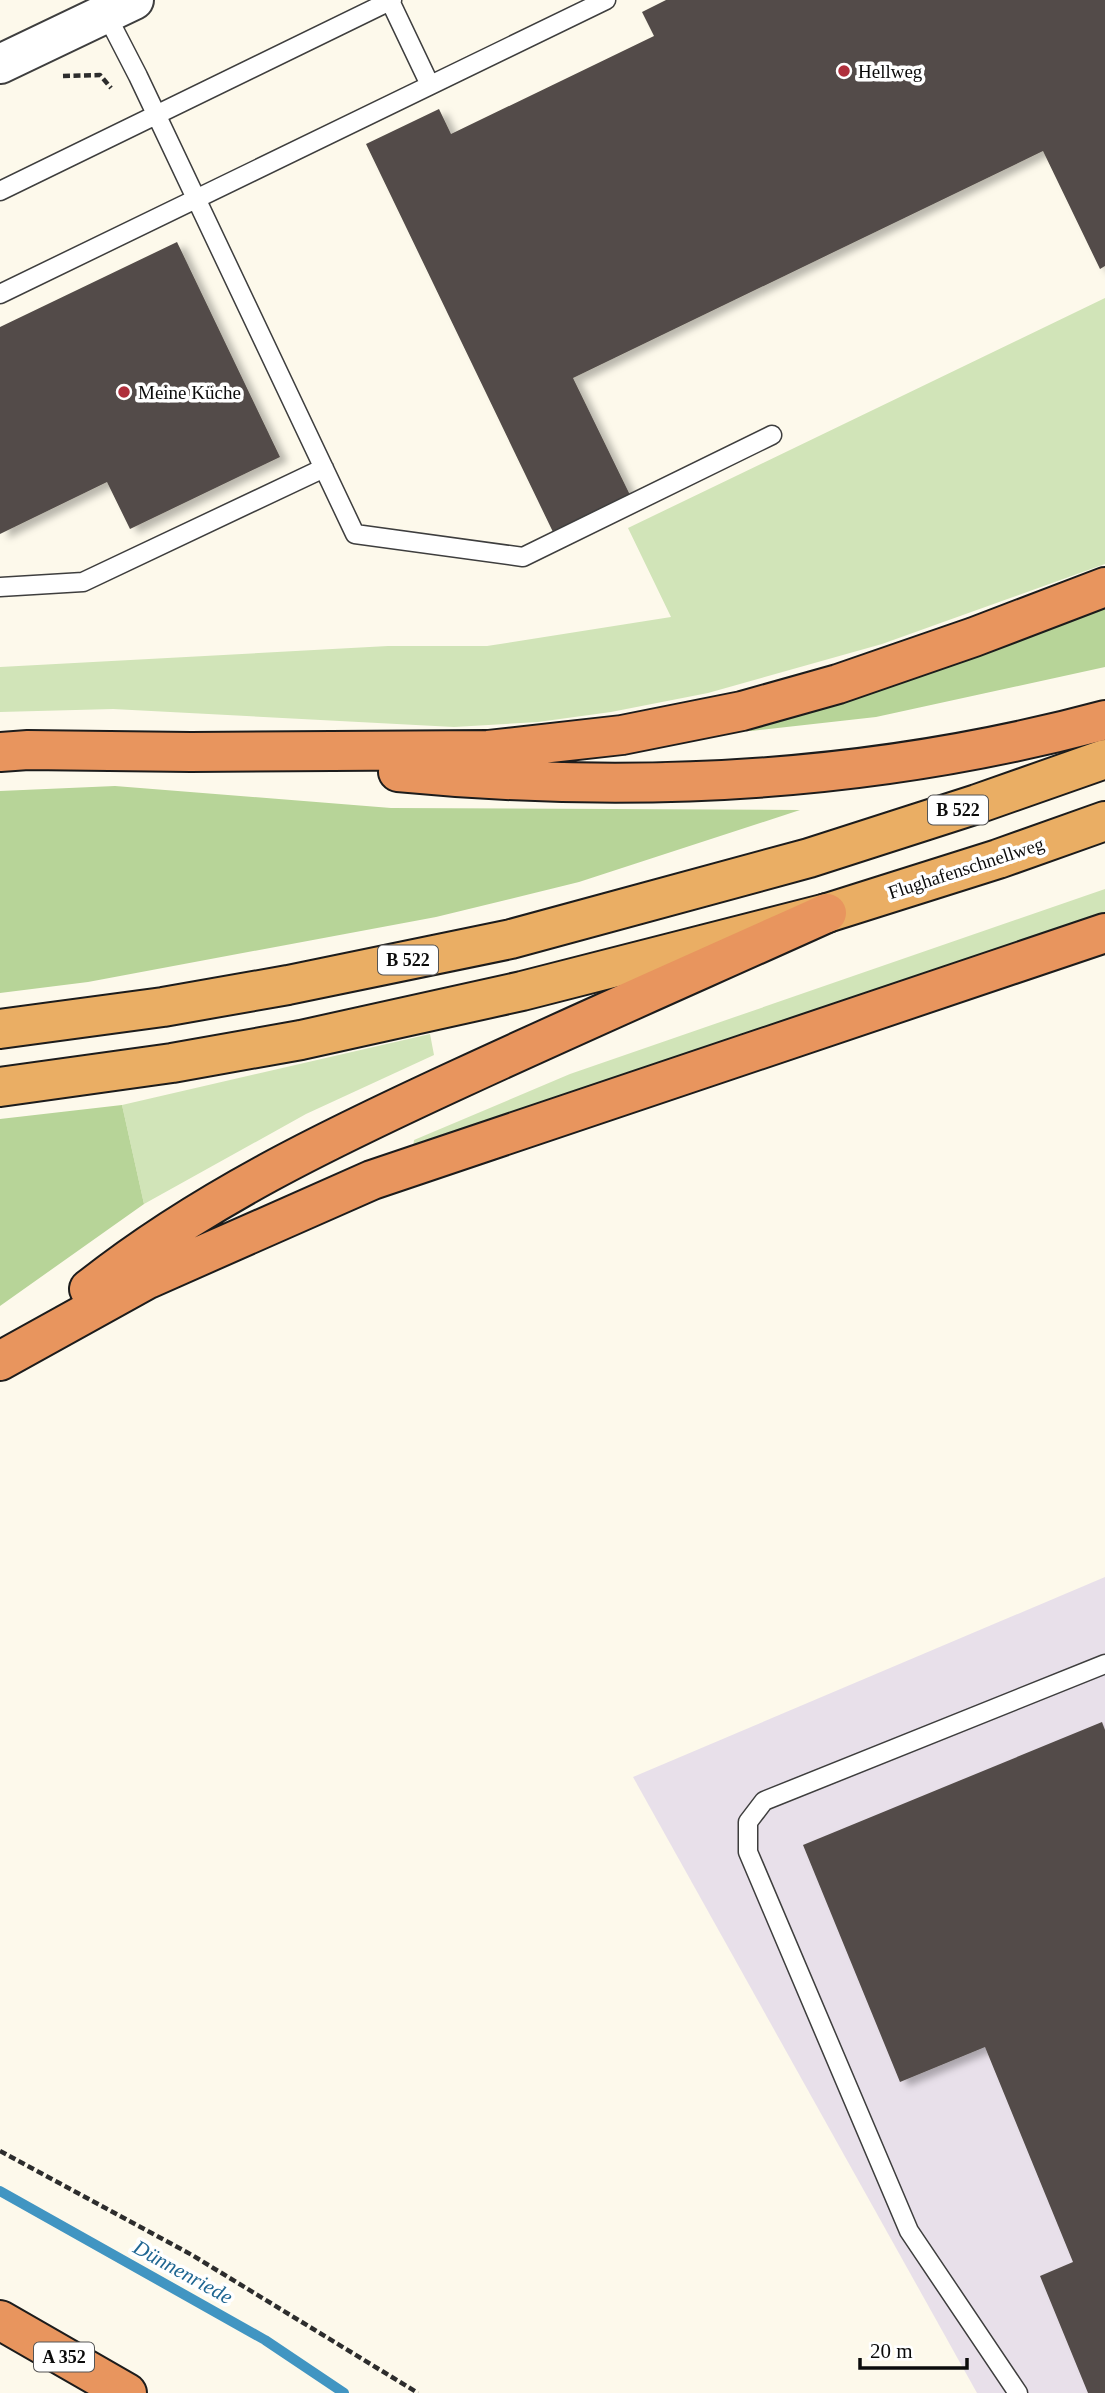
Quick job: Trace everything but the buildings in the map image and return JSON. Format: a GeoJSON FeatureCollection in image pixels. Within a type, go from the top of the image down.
{"type":"FeatureCollection","features":[{"type":"Feature","properties":{"kind":"highway"},"geometry":{"type":"LineString","coordinates":[[0,752],[488,750],[622,735],[742,711],[838,684],[1105,587]]}},
{"type":"Feature","properties":{"kind":"highway"},"geometry":{"type":"LineString","coordinates":[[191,752],[478,780],[596,783],[708,781],[895,764],[991,748],[1105,720]]}},
{"type":"Feature","properties":{"kind":"highway","name":"B 522"},"geometry":{"type":"LineString","coordinates":[[0,1029],[163,1007],[288,985],[511,939],[809,858],[1105,759]]}},
{"type":"Feature","properties":{"kind":"highway","name":"Flughafenschnellweg"},"geometry":{"type":"LineString","coordinates":[[0,1087],[172,1063],[301,1040],[522,991],[827,913],[998,859],[1105,821]]}},
{"type":"Feature","properties":{"kind":"highway"},"geometry":{"type":"LineString","coordinates":[[0,1360],[116,1268],[198,1214],[281,1165],[461,1078],[827,913]]}},
{"type":"Feature","properties":{"kind":"highway"},"geometry":{"type":"LineString","coordinates":[[0,1360],[148,1279],[372,1180],[1105,933]]}},
{"type":"Feature","properties":{"kind":"highway","name":"A 352"},"geometry":{"type":"LineString","coordinates":[[0,2320],[127,2393]]}},
{"type":"Feature","properties":{"kind":"street"},"geometry":{"type":"LineString","coordinates":[[0,64],[120,7]]}},
{"type":"Feature","properties":{"kind":"lane"},"geometry":{"type":"LineString","coordinates":[[0,293],[606,0]]}},
{"type":"Feature","properties":{"kind":"lane"},"geometry":{"type":"LineString","coordinates":[[0,191],[391,1],[430,85]]}},
{"type":"Feature","properties":{"kind":"lane"},"geometry":{"type":"LineString","coordinates":[[120,7],[156,115],[355,534],[523,557],[772,435]]}},
{"type":"Feature","properties":{"kind":"lane"},"geometry":{"type":"LineString","coordinates":[[0,587],[83,582],[324,468]]}},
{"type":"Feature","properties":{"kind":"lane"},"geometry":{"type":"LineString","coordinates":[[1018,2393],[909,2231],[748,1852],[748,1822],[764,1801],[1105,1664]]}},
{"type":"Feature","properties":{"kind":"path"},"geometry":{"type":"LineString","coordinates":[[42,43],[61,76],[100,75],[115,93],[132,126]]}},
{"type":"Feature","properties":{"kind":"path"},"geometry":{"type":"LineString","coordinates":[[0,2151],[192,2255],[418,2393]]}},
{"type":"Feature","properties":{"kind":"shaded area"},"geometry":{"type":"Polygon","coordinates":[[[1105,1577],[1105,2393],[977,2393],[633,1777],[1105,1577]]]}},
{"type":"Feature","properties":{"kind":"green space"},"geometry":{"type":"Polygon","coordinates":[[[1105,298],[1105,564],[882,644],[708,693],[611,712],[538,722],[454,727],[113,709],[0,712],[0,667],[388,646],[487,646],[671,617],[628,528],[1105,298]]]}},
{"type":"Feature","properties":{"kind":"green space"},"geometry":{"type":"Polygon","coordinates":[[[1105,606],[1105,667],[876,717],[751,731],[742,727],[1105,606]]]}},
{"type":"Feature","properties":{"kind":"green space"},"geometry":{"type":"Polygon","coordinates":[[[115,786],[391,808],[800,810],[579,882],[436,917],[88,982],[0,993],[0,791],[115,786]]]}},
{"type":"Feature","properties":{"kind":"green space"},"geometry":{"type":"Polygon","coordinates":[[[1105,889],[1105,912],[413,1147],[414,1140],[570,1074],[1105,889]]]}},
{"type":"Feature","properties":{"kind":"green space"},"geometry":{"type":"Polygon","coordinates":[[[430,1034],[434,1055],[306,1114],[144,1204],[122,1105],[430,1034]]]}},
{"type":"Feature","properties":{"kind":"green space"},"geometry":{"type":"Polygon","coordinates":[[[122,1105],[144,1204],[0,1306],[0,1119],[122,1105]]]}},
{"type":"Feature","properties":{"kind":"waterway","name":"Dünnenriede"},"geometry":{"type":"LineString","coordinates":[[0,2191],[265,2340],[344,2393]]}},
{"type":"Feature","properties":{"kind":"place","name":"Hellweg"},"geometry":{"type":"Point","coordinates":[844,71]}},
{"type":"Feature","properties":{"kind":"place","name":"Meine Küche"},"geometry":{"type":"Point","coordinates":[124,392]}}]}
